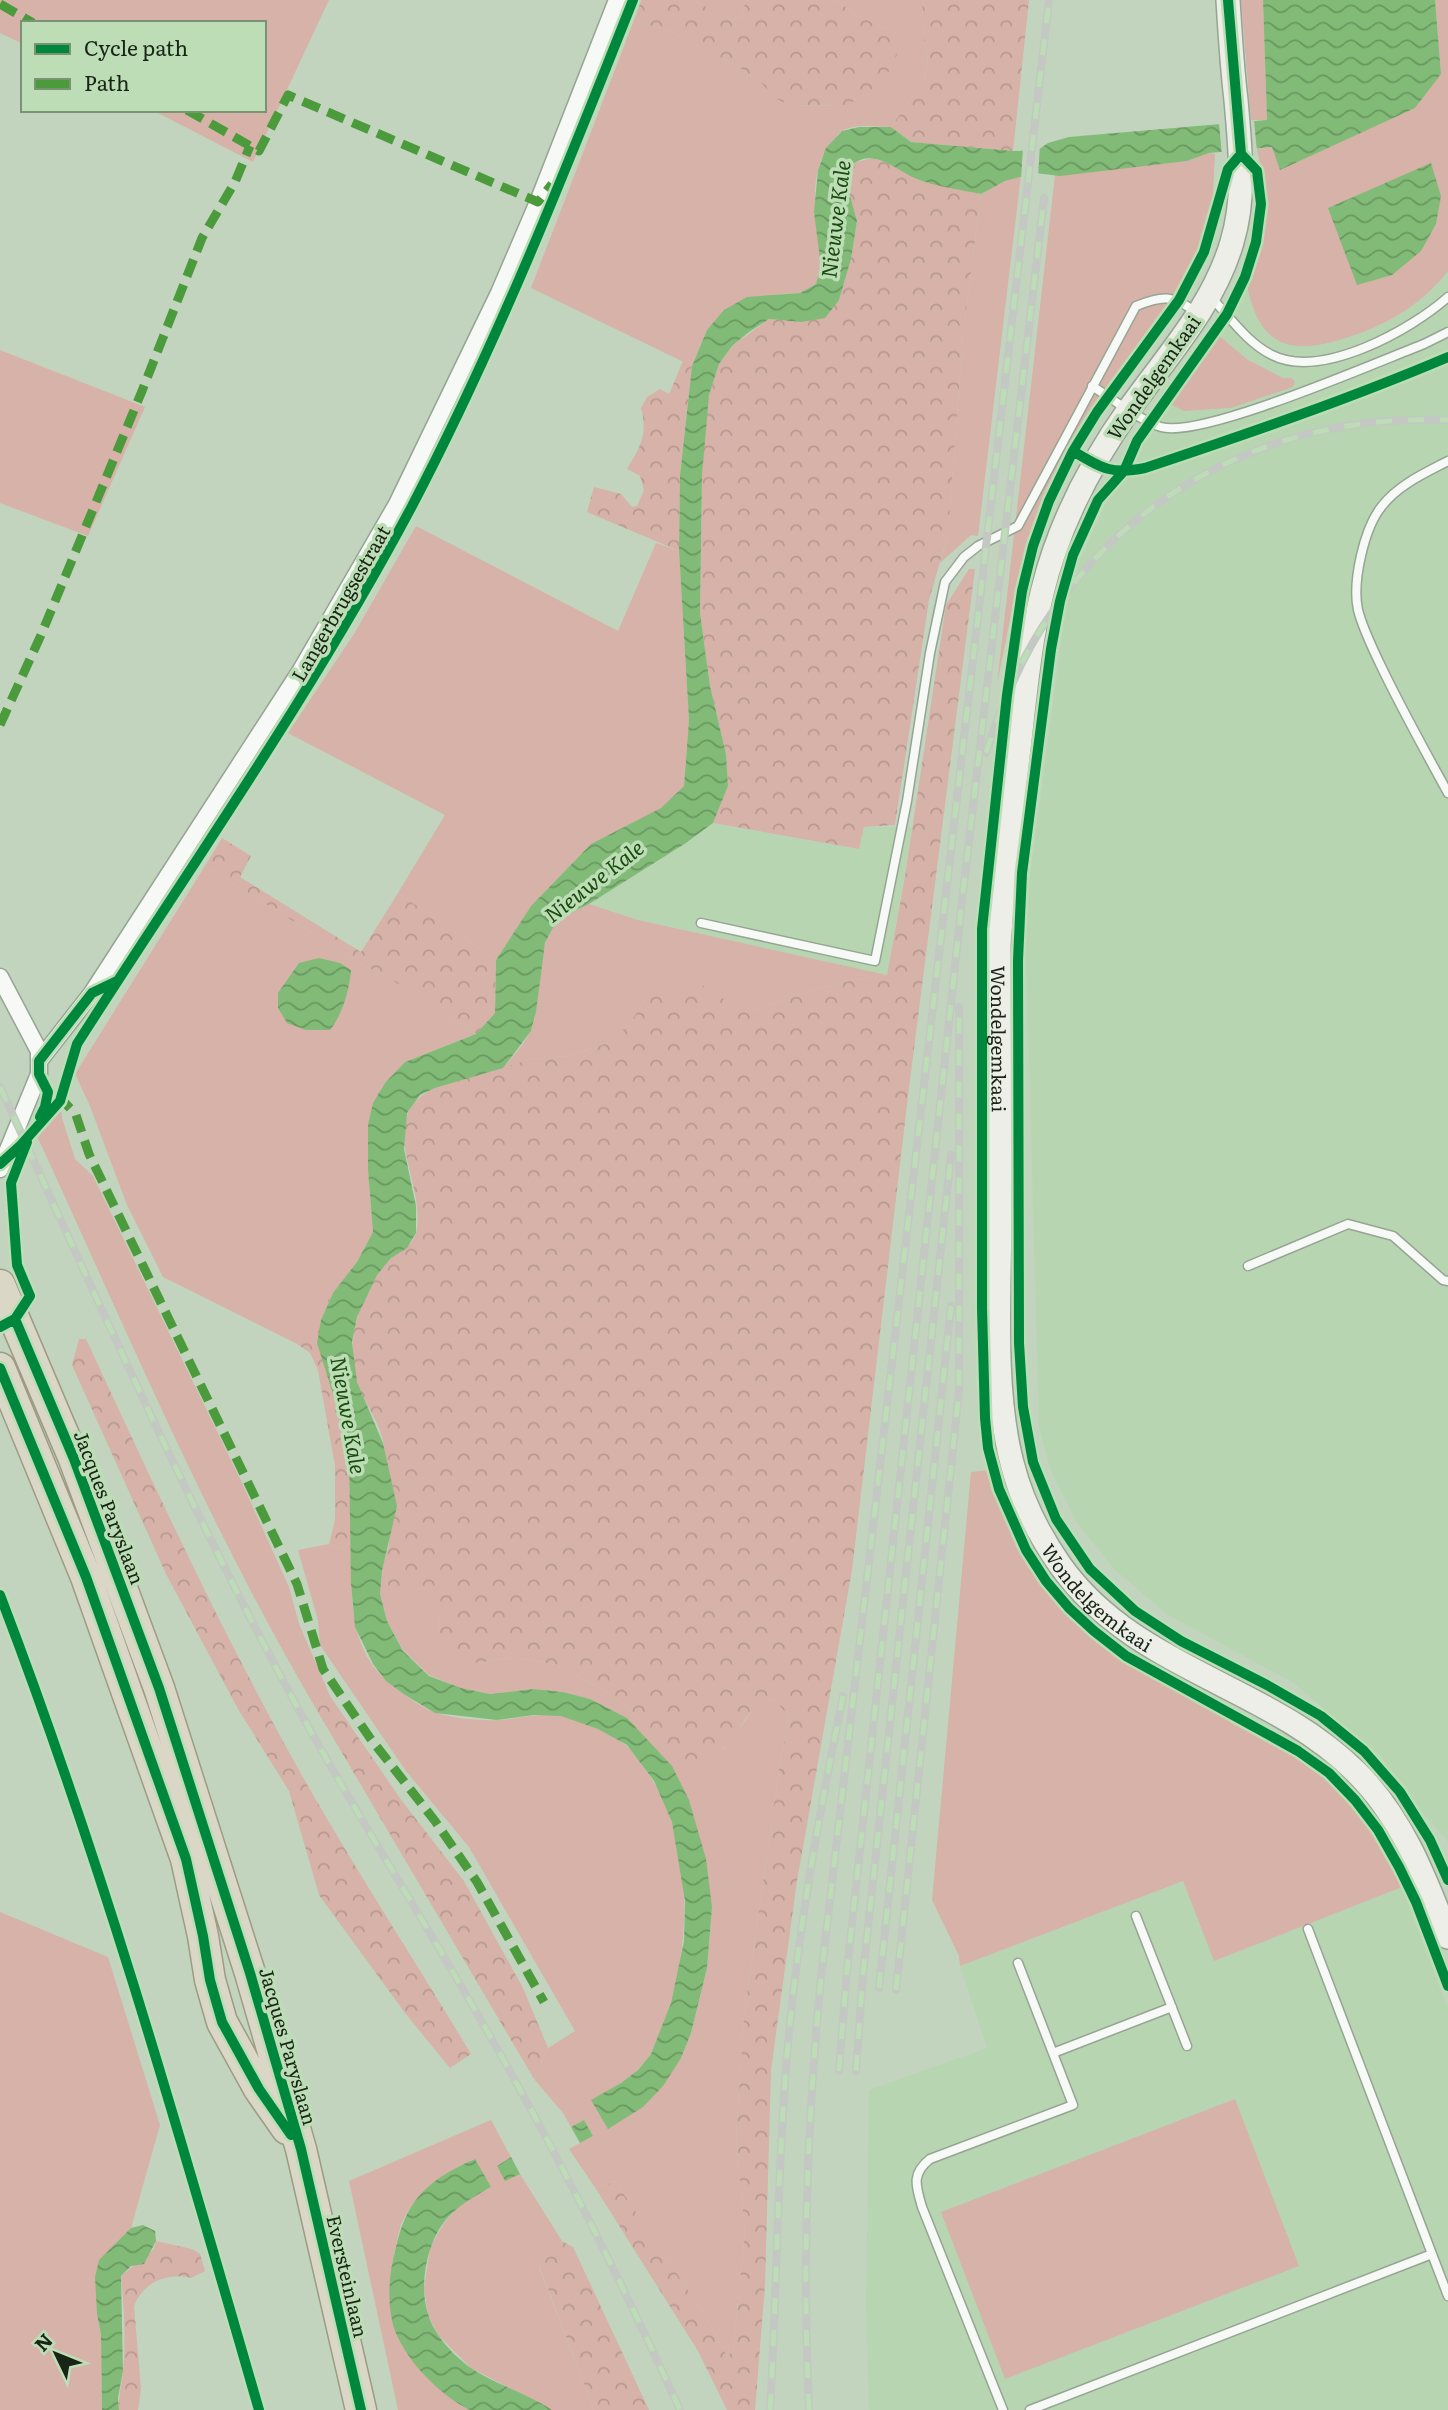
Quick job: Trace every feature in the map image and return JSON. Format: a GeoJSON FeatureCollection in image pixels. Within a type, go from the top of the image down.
{"type":"FeatureCollection","features":[{"type":"Feature","properties":{"kind":"highway","name":"Jacques Paryslaan"},"geometry":{"type":"LineString","coordinates":[[0,1285],[74,1459],[159,1688],[250,1973],[301,2149]]}},
{"type":"Feature","properties":{"kind":"highway","name":"Jacques Paryslaan"},"geometry":{"type":"LineString","coordinates":[[0,1368],[86,1577],[186,1859],[204,1936],[210,1980],[222,2022],[260,2089],[301,2149]]}},
{"type":"Feature","properties":{"kind":"highway","name":"Eversteinlaan"},"geometry":{"type":"LineString","coordinates":[[301,2149],[360,2410]]}},
{"type":"Feature","properties":{"kind":"main road","name":"Wondelgemkaai"},"geometry":{"type":"LineString","coordinates":[[1228,0],[1241,154],[1238,217],[1233,240],[1222,272],[1203,304],[1129,409],[1081,487],[1054,551],[1039,607],[1026,690],[999,945],[1000,1364],[1005,1434],[1012,1465],[1040,1533],[1061,1566],[1084,1594],[1114,1622],[1141,1641],[1297,1727],[1331,1750],[1356,1772],[1391,1815],[1411,1849],[1448,1937]]}},
{"type":"Feature","properties":{"kind":"street","name":"Langerbrugsestraat"},"geometry":{"type":"LineString","coordinates":[[0,1169],[39,1074],[38,1060],[92,993],[181,856],[301,670],[397,504],[504,282],[617,0]]}},
{"type":"Feature","properties":{"kind":"street"},"geometry":{"type":"LineString","coordinates":[[0,976],[39,1051],[38,1060]]}},
{"type":"Feature","properties":{"kind":"lane"},"geometry":{"type":"LineString","coordinates":[[701,923],[875,961],[907,801],[930,653],[945,582],[964,557],[978,546],[1018,526],[1136,306],[1157,298],[1203,304],[1262,350],[1275,357],[1307,363],[1328,360],[1379,340],[1421,319],[1448,297]]}},
{"type":"Feature","properties":{"kind":"lane"},"geometry":{"type":"LineString","coordinates":[[1092,386],[1160,427],[1179,429],[1246,412],[1424,344],[1448,332]]}},
{"type":"Feature","properties":{"kind":"lane"},"geometry":{"type":"LineString","coordinates":[[1448,461],[1401,488],[1381,507],[1364,547],[1357,585],[1358,607],[1366,633],[1392,689],[1448,793]]}},
{"type":"Feature","properties":{"kind":"lane"},"geometry":{"type":"LineString","coordinates":[[1248,1266],[1348,1224],[1393,1236],[1443,1280],[1448,1281]]}},
{"type":"Feature","properties":{"kind":"lane"},"geometry":{"type":"LineString","coordinates":[[1136,1916],[1187,2046]]}},
{"type":"Feature","properties":{"kind":"lane"},"geometry":{"type":"LineString","coordinates":[[1308,1929],[1448,2296]]}},
{"type":"Feature","properties":{"kind":"lane"},"geometry":{"type":"LineString","coordinates":[[1003,2410],[916,2188],[921,2166],[930,2159],[1073,2105],[1018,1963]]}},
{"type":"Feature","properties":{"kind":"lane"},"geometry":{"type":"LineString","coordinates":[[1053,2053],[1172,2007]]}},
{"type":"Feature","properties":{"kind":"lane"},"geometry":{"type":"LineString","coordinates":[[1030,2410],[1432,2254]]}},
{"type":"Feature","properties":{"kind":"shaded area"},"geometry":{"type":"Polygon","coordinates":[[[1448,107],[1448,1841],[1420,1810],[1380,1756],[1294,1683],[1168,1615],[1114,1569],[1077,1523],[1051,1471],[1039,1427],[1025,913],[1065,612],[1080,560],[1117,477],[1217,334],[1247,286],[1261,239],[1268,202],[1448,107]]]}},
{"type":"Feature","properties":{"kind":"shaded area"},"geometry":{"type":"Polygon","coordinates":[[[713,823],[858,849],[864,827],[913,827],[887,975],[638,920],[589,904],[713,823]]]}},
{"type":"Feature","properties":{"kind":"shaded area"},"geometry":{"type":"Polygon","coordinates":[[[1183,1881],[1214,1960],[1402,1887],[1448,2008],[1448,2410],[869,2410],[866,2308],[869,2090],[987,2048],[960,1966],[1183,1881]]]}},
{"type":"Feature","properties":{"kind":"green space"},"geometry":{"type":"Polygon","coordinates":[[[0,0],[329,0],[253,162],[156,112],[266,112],[266,21],[21,21],[21,43],[0,33],[0,0]]]}},
{"type":"Feature","properties":{"kind":"green space"},"geometry":{"type":"Polygon","coordinates":[[[641,0],[693,0],[731,20],[740,18],[746,0],[835,0],[859,16],[900,35],[897,54],[890,70],[861,98],[846,105],[791,106],[776,99],[762,84],[737,66],[663,28],[642,24],[636,15],[641,0]]]}},
{"type":"Feature","properties":{"kind":"green space"},"geometry":{"type":"Polygon","coordinates":[[[693,0],[746,0],[740,18],[731,20],[693,0]]]}},
{"type":"Feature","properties":{"kind":"green space"},"geometry":{"type":"Polygon","coordinates":[[[835,0],[922,0],[928,60],[924,80],[891,127],[860,126],[847,129],[839,133],[825,153],[816,183],[821,263],[816,284],[800,293],[779,294],[707,330],[692,366],[531,288],[636,15],[642,24],[663,28],[737,66],[762,84],[776,99],[791,106],[846,105],[900,35],[859,16],[835,0]]]}},
{"type":"Feature","properties":{"kind":"green space"},"geometry":{"type":"Polygon","coordinates":[[[922,0],[1029,0],[1013,151],[911,142],[891,127],[924,80],[928,60],[922,0]]]}},
{"type":"Feature","properties":{"kind":"green space"},"geometry":{"type":"Polygon","coordinates":[[[1241,0],[1263,0],[1267,120],[1251,120],[1241,0]]]}},
{"type":"Feature","properties":{"kind":"green space"},"geometry":{"type":"Polygon","coordinates":[[[1435,0],[1448,0],[1448,271],[1410,307],[1365,331],[1318,345],[1293,345],[1283,342],[1265,329],[1258,318],[1248,289],[1267,212],[1257,149],[1272,147],[1281,170],[1441,74],[1435,0]]]}},
{"type":"Feature","properties":{"kind":"green space"},"geometry":{"type":"Polygon","coordinates":[[[1209,153],[1215,154],[1212,213],[1208,234],[1174,299],[1077,437],[1057,475],[1019,575],[997,684],[1055,175],[1187,161],[1209,153]]]}},
{"type":"Feature","properties":{"kind":"green space"},"geometry":{"type":"Polygon","coordinates":[[[873,158],[896,166],[918,180],[981,194],[963,335],[948,534],[929,600],[895,825],[864,827],[859,849],[713,823],[728,786],[726,754],[710,687],[700,613],[702,475],[709,395],[719,364],[732,346],[769,319],[801,322],[839,300],[851,259],[857,221],[844,174],[852,163],[873,158]]]}},
{"type":"Feature","properties":{"kind":"green space"},"geometry":{"type":"Polygon","coordinates":[[[1021,175],[978,536],[971,535],[940,563],[948,534],[963,335],[981,194],[1021,175]]]}},
{"type":"Feature","properties":{"kind":"green space"},"geometry":{"type":"Polygon","coordinates":[[[1217,334],[1248,360],[1283,378],[1291,378],[1295,381],[1293,387],[1231,408],[1184,411],[1168,403],[1217,334]]]}},
{"type":"Feature","properties":{"kind":"green space"},"geometry":{"type":"Polygon","coordinates":[[[0,350],[145,407],[88,536],[0,503],[0,350]]]}},
{"type":"Feature","properties":{"kind":"green space"},"geometry":{"type":"Polygon","coordinates":[[[683,361],[692,366],[680,474],[679,551],[587,512],[594,487],[621,494],[632,507],[637,506],[644,490],[640,476],[627,469],[642,440],[644,425],[641,408],[647,397],[660,389],[669,394],[683,361]]]}},
{"type":"Feature","properties":{"kind":"green space"},"geometry":{"type":"Polygon","coordinates":[[[416,526],[618,631],[656,543],[679,551],[689,720],[684,786],[662,808],[591,844],[531,906],[496,960],[398,893],[445,815],[288,733],[354,634],[416,526]]]}},
{"type":"Feature","properties":{"kind":"green space"},"geometry":{"type":"Polygon","coordinates":[[[969,569],[975,569],[909,1088],[852,1570],[797,1881],[771,2070],[765,2285],[755,2410],[727,2410],[698,2351],[596,2189],[615,2181],[708,2320],[727,2356],[733,2352],[745,2232],[736,2137],[744,2016],[781,1756],[788,1725],[787,1714],[773,1699],[763,1703],[749,1715],[722,1750],[693,1768],[676,1761],[626,1706],[557,1665],[514,1657],[477,1663],[450,1652],[442,1645],[438,1636],[439,1610],[433,1588],[411,1589],[397,1594],[384,1576],[383,1565],[389,1542],[384,1446],[380,1429],[357,1382],[353,1358],[354,1334],[362,1303],[374,1279],[390,1259],[409,1245],[416,1233],[418,1214],[404,1134],[407,1116],[416,1101],[435,1088],[531,1059],[568,1056],[607,1043],[629,1025],[647,996],[699,983],[744,1012],[843,982],[887,975],[905,876],[946,605],[969,569]]]}},
{"type":"Feature","properties":{"kind":"green space"},"geometry":{"type":"Polygon","coordinates":[[[222,838],[251,856],[240,877],[361,952],[398,893],[496,960],[495,1013],[476,1034],[444,1014],[446,1010],[360,963],[205,866],[222,838]]]}},
{"type":"Feature","properties":{"kind":"green space"},"geometry":{"type":"Polygon","coordinates":[[[205,866],[360,963],[447,1010],[444,1014],[476,1034],[405,1062],[385,1083],[374,1103],[368,1170],[373,1232],[357,1262],[297,1344],[163,1277],[127,1205],[90,1106],[75,1074],[205,866]]]}},
{"type":"Feature","properties":{"kind":"green space"},"geometry":{"type":"Polygon","coordinates":[[[589,904],[638,920],[887,975],[843,982],[744,1012],[647,996],[629,1025],[607,1043],[568,1056],[531,1059],[503,1068],[523,1044],[532,1028],[548,936],[561,920],[589,904]]]}},
{"type":"Feature","properties":{"kind":"green space"},"geometry":{"type":"Polygon","coordinates":[[[61,1109],[75,1159],[93,1176],[241,1481],[289,1587],[299,1624],[330,1696],[315,1707],[239,1568],[204,1497],[38,1138],[53,1111],[61,1109]]]}},
{"type":"Feature","properties":{"kind":"green space"},"geometry":{"type":"Polygon","coordinates":[[[333,1293],[321,1320],[349,1456],[351,1553],[329,1544],[335,1520],[335,1466],[318,1370],[310,1353],[297,1344],[333,1293]]]}},
{"type":"Feature","properties":{"kind":"green space"},"geometry":{"type":"Polygon","coordinates":[[[79,1339],[86,1339],[192,1565],[278,1732],[348,1854],[471,2054],[450,2068],[405,2013],[319,1895],[289,1791],[238,1709],[166,1574],[72,1365],[79,1339]]]}},
{"type":"Feature","properties":{"kind":"green space"},"geometry":{"type":"Polygon","coordinates":[[[990,1470],[1017,1539],[1043,1581],[1075,1618],[1120,1654],[1269,1737],[1325,1774],[1349,1799],[1380,1841],[1402,1887],[1214,1961],[1183,1881],[960,1966],[959,1956],[932,1900],[971,1472],[990,1470]]]}},
{"type":"Feature","properties":{"kind":"green space"},"geometry":{"type":"Polygon","coordinates":[[[329,1544],[351,1553],[351,1587],[359,1638],[375,1668],[396,1689],[431,1711],[455,1717],[492,1720],[554,1715],[586,1723],[630,1749],[660,1794],[672,1823],[680,1854],[684,1887],[684,1919],[676,1983],[663,2029],[650,2055],[631,2076],[592,2100],[681,2058],[691,2033],[707,1968],[712,1907],[627,1718],[590,1699],[563,1692],[533,1689],[490,1694],[461,1688],[429,1675],[403,1650],[387,1621],[380,1594],[382,1571],[387,1585],[411,1589],[433,1588],[439,1610],[438,1636],[477,1663],[514,1657],[557,1665],[626,1706],[676,1761],[724,1749],[753,1710],[762,1703],[773,1699],[787,1714],[788,1725],[781,1756],[744,2016],[736,2137],[745,2232],[733,2352],[727,2356],[708,2320],[615,2181],[596,2189],[569,2149],[593,2136],[584,2120],[571,2127],[563,2113],[534,2079],[548,2048],[575,2031],[469,1847],[406,1771],[320,1645],[318,1620],[298,1550],[329,1544]]]}},
{"type":"Feature","properties":{"kind":"green space"},"geometry":{"type":"Polygon","coordinates":[[[330,1696],[402,1801],[464,1881],[523,1988],[548,2048],[534,2079],[315,1707],[330,1696]]]}},
{"type":"Feature","properties":{"kind":"green space"},"geometry":{"type":"Polygon","coordinates":[[[0,1912],[108,1957],[160,2125],[131,2228],[116,2243],[97,2314],[101,2335],[102,2410],[0,2410],[0,1912]]]}},
{"type":"Feature","properties":{"kind":"green space"},"geometry":{"type":"Polygon","coordinates":[[[1235,2099],[1299,2266],[1005,2379],[941,2212],[1235,2099]]]}},
{"type":"Feature","properties":{"kind":"green space"},"geometry":{"type":"Polygon","coordinates":[[[491,2120],[511,2157],[497,2166],[505,2180],[520,2174],[562,2241],[543,2253],[539,2267],[594,2410],[552,2410],[471,2368],[438,2335],[428,2315],[424,2288],[430,2248],[444,2223],[462,2203],[491,2187],[474,2159],[431,2185],[414,2203],[401,2225],[392,2264],[461,2406],[470,2410],[398,2410],[349,2181],[491,2120]]]}},
{"type":"Feature","properties":{"kind":"green space"},"geometry":{"type":"Polygon","coordinates":[[[156,2241],[192,2249],[200,2254],[205,2271],[191,2278],[174,2276],[157,2281],[138,2298],[134,2306],[141,2389],[138,2410],[119,2410],[124,2348],[121,2276],[154,2249],[156,2241]]]}},
{"type":"Feature","properties":{"kind":"green space"},"geometry":{"type":"Polygon","coordinates":[[[562,2241],[573,2247],[649,2410],[594,2410],[539,2266],[543,2253],[562,2241]]]}},
{"type":"Feature","properties":{"kind":"water","name":"Nieuwe Kale"},"geometry":{"type":"Polygon","coordinates":[[[1263,0],[1435,0],[1441,74],[1415,108],[1280,170],[1272,147],[1209,153],[1187,161],[1060,176],[1035,173],[1005,181],[981,194],[922,181],[873,158],[853,164],[844,174],[857,221],[851,259],[839,300],[825,318],[801,322],[769,319],[749,332],[732,346],[719,364],[709,395],[702,475],[700,613],[710,686],[726,754],[728,786],[713,823],[589,904],[563,917],[552,929],[545,943],[531,1031],[503,1068],[420,1095],[407,1113],[404,1149],[416,1206],[416,1233],[407,1248],[391,1258],[377,1275],[357,1317],[352,1342],[357,1382],[383,1443],[397,1506],[382,1571],[380,1594],[387,1621],[403,1651],[429,1676],[461,1688],[490,1694],[533,1689],[563,1692],[590,1699],[627,1718],[672,1766],[689,1800],[706,1859],[712,1907],[707,1968],[691,2033],[681,2058],[663,2086],[643,2107],[608,2129],[591,2100],[638,2070],[651,2054],[671,2003],[684,1941],[685,1901],[672,1822],[654,1781],[627,1745],[598,1729],[561,1716],[534,1715],[497,1720],[435,1713],[386,1681],[373,1664],[355,1627],[351,1584],[349,1456],[317,1343],[321,1320],[333,1293],[357,1262],[373,1232],[368,1170],[368,1125],[373,1103],[385,1083],[405,1062],[476,1034],[495,1013],[496,960],[531,906],[591,844],[661,808],[684,786],[689,720],[679,551],[680,475],[692,366],[707,330],[724,310],[747,297],[800,293],[816,284],[821,266],[814,212],[818,170],[826,148],[842,131],[859,127],[891,127],[911,142],[1013,151],[1038,150],[1048,143],[1069,137],[1267,120],[1263,0]]]}},
{"type":"Feature","properties":{"kind":"water"},"geometry":{"type":"Polygon","coordinates":[[[1431,163],[1441,196],[1436,224],[1421,251],[1392,275],[1357,285],[1328,208],[1431,163]]]}},
{"type":"Feature","properties":{"kind":"water"},"geometry":{"type":"Polygon","coordinates":[[[319,958],[340,963],[351,970],[349,986],[342,1009],[330,1030],[306,1030],[287,1023],[278,1008],[278,993],[299,963],[319,958]]]}},
{"type":"Feature","properties":{"kind":"water"},"geometry":{"type":"Polygon","coordinates":[[[584,2120],[593,2136],[580,2143],[571,2127],[584,2120]]]}},
{"type":"Feature","properties":{"kind":"water"},"geometry":{"type":"Polygon","coordinates":[[[511,2157],[520,2174],[505,2181],[497,2166],[511,2157]]]}},
{"type":"Feature","properties":{"kind":"water"},"geometry":{"type":"Polygon","coordinates":[[[475,2159],[491,2187],[449,2216],[438,2232],[429,2254],[424,2279],[428,2314],[440,2337],[465,2363],[552,2410],[470,2410],[446,2395],[424,2374],[405,2350],[393,2325],[389,2297],[391,2269],[402,2225],[421,2194],[450,2171],[475,2159]]]}},
{"type":"Feature","properties":{"kind":"water"},"geometry":{"type":"Polygon","coordinates":[[[143,2225],[155,2231],[156,2241],[144,2264],[131,2266],[121,2276],[123,2371],[118,2398],[119,2410],[102,2410],[101,2335],[95,2277],[99,2260],[131,2228],[143,2225]]]}},
{"type":"Feature","properties":{"kind":"pier"},"geometry":{"type":"Polygon","coordinates":[[[1254,120],[1257,152],[1222,156],[1219,123],[1254,120]]]}},
{"type":"Feature","properties":{"kind":"pier"},"geometry":{"type":"Polygon","coordinates":[[[1040,144],[1038,177],[1021,179],[1023,147],[1040,144]]]}},
{"type":"Feature","properties":{"kind":"railway"},"geometry":{"type":"LineString","coordinates":[[809,2410],[807,2194],[821,1978],[1049,0]]}},
{"type":"Feature","properties":{"kind":"railway"},"geometry":{"type":"LineString","coordinates":[[839,2071],[847,1970],[962,901],[1044,198]]}},
{"type":"Feature","properties":{"kind":"railway"},"geometry":{"type":"LineString","coordinates":[[986,753],[1013,681],[1051,614],[1088,567],[1129,526],[1174,492],[1224,464],[1276,443],[1331,429],[1389,421],[1448,420]]}},
{"type":"Feature","properties":{"kind":"railway"},"geometry":{"type":"LineString","coordinates":[[896,1990],[959,1391],[959,1007]]}},
{"type":"Feature","properties":{"kind":"railway"},"geometry":{"type":"LineString","coordinates":[[0,1087],[142,1397],[254,1626],[315,1739],[525,2099],[631,2305],[680,2410]]}},
{"type":"Feature","properties":{"kind":"railway"},"geometry":{"type":"LineString","coordinates":[[856,2071],[863,1974],[951,1155]]}},
{"type":"Feature","properties":{"kind":"railway"},"geometry":{"type":"LineString","coordinates":[[879,1988],[951,1306]]}},
{"type":"Feature","properties":{"kind":"railway"},"geometry":{"type":"LineString","coordinates":[[770,2410],[781,2144],[791,2010],[810,1875],[843,1696]]}},
{"type":"Feature","properties":{"kind":"marked path"},"geometry":{"type":"LineString","coordinates":[[0,4],[30,21]]}},
{"type":"Feature","properties":{"kind":"marked path"},"geometry":{"type":"LineString","coordinates":[[191,112],[259,151],[288,95],[538,202],[552,184]]}},
{"type":"Feature","properties":{"kind":"marked path"},"geometry":{"type":"LineString","coordinates":[[0,725],[41,635],[202,238],[235,182],[250,146]]}},
{"type":"Feature","properties":{"kind":"marked path"},"geometry":{"type":"LineString","coordinates":[[58,1095],[76,1115],[89,1154],[297,1584],[323,1669],[370,1738],[435,1821],[477,1882],[544,2002]]}},
{"type":"Feature","properties":{"kind":"cycle path"},"geometry":{"type":"LineString","coordinates":[[0,1164],[60,1101],[77,1044],[292,713],[411,508],[501,321],[556,193],[633,0]]}},
{"type":"Feature","properties":{"kind":"cycle path"},"geometry":{"type":"LineString","coordinates":[[1228,0],[1241,154]]}},
{"type":"Feature","properties":{"kind":"cycle path"},"geometry":{"type":"LineString","coordinates":[[1241,154],[1228,169],[1204,252],[1179,300],[1097,412],[1073,451],[1049,501],[1033,546],[1022,591],[1007,695],[982,929],[982,1308],[988,1448],[999,1489],[1026,1550],[1046,1581],[1069,1608],[1126,1656],[1298,1751],[1329,1773],[1355,1800],[1378,1830],[1399,1867],[1416,1902],[1448,1986]]}},
{"type":"Feature","properties":{"kind":"cycle path"},"geometry":{"type":"LineString","coordinates":[[1241,154],[1257,171],[1261,204],[1256,242],[1245,277],[1227,314],[1137,441],[1124,471],[1098,500],[1073,555],[1060,601],[1051,649],[1022,873],[1018,960],[1019,1343],[1023,1407],[1033,1462],[1056,1519],[1090,1569],[1135,1611],[1181,1641],[1321,1716],[1364,1751],[1400,1792],[1430,1840],[1448,1880]]}},
{"type":"Feature","properties":{"kind":"cycle path"},"geometry":{"type":"LineString","coordinates":[[1073,451],[1091,462],[1115,470],[1145,468],[1298,416],[1448,357]]}},
{"type":"Feature","properties":{"kind":"cycle path"},"geometry":{"type":"LineString","coordinates":[[40,1117],[48,1092],[39,1074],[39,1061],[92,993],[117,981]]}},
{"type":"Feature","properties":{"kind":"cycle path"},"geometry":{"type":"LineString","coordinates":[[0,1327],[15,1319],[30,1296],[17,1265],[11,1183],[27,1142]]}},
{"type":"Feature","properties":{"kind":"cycle path"},"geometry":{"type":"LineString","coordinates":[[15,1319],[74,1459],[159,1688],[250,1973],[301,2149],[361,2410]]}},
{"type":"Feature","properties":{"kind":"cycle path"},"geometry":{"type":"LineString","coordinates":[[0,1368],[86,1577],[186,1859],[210,1980],[222,2022],[259,2089],[291,2135]]}},
{"type":"Feature","properties":{"kind":"cycle path"},"geometry":{"type":"LineString","coordinates":[[0,1595],[106,1898],[259,2410]]}}]}
